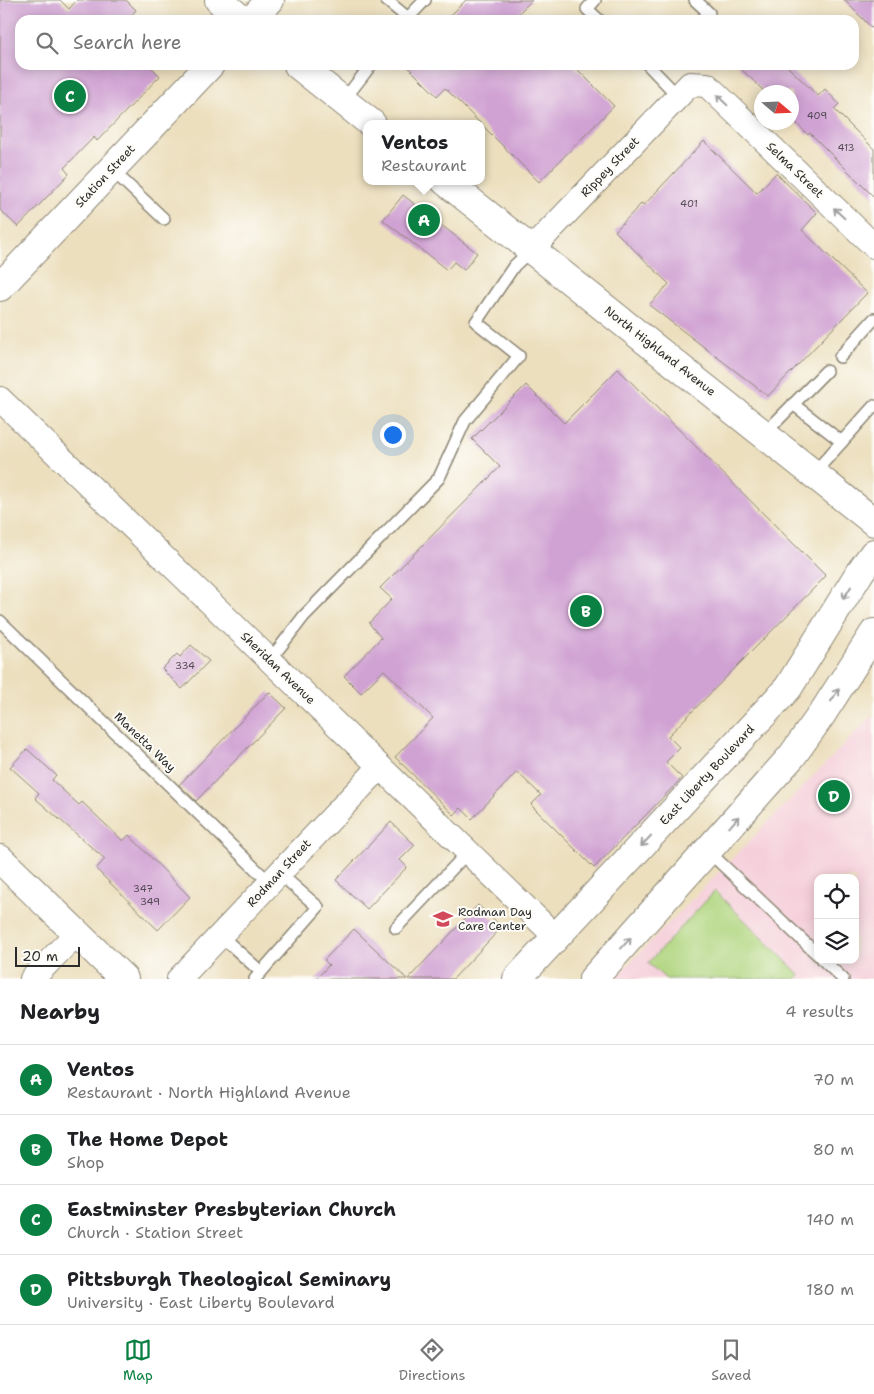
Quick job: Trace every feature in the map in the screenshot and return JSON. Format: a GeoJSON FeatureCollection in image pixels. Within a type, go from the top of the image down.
{"type":"FeatureCollection","features":[{"type":"Feature","properties":{"kind":"main road"},"geometry":{"type":"LineString","coordinates":[[219,0],[236,15]]}},
{"type":"Feature","properties":{"kind":"main road"},"geometry":{"type":"LineString","coordinates":[[256,15],[270,0]]}},
{"type":"Feature","properties":{"kind":"main road","name":"Station Street"},"geometry":{"type":"LineString","coordinates":[[2,281],[205,70]]}},
{"type":"Feature","properties":{"kind":"main road"},"geometry":{"type":"LineString","coordinates":[[304,70],[367,120]]}},
{"type":"Feature","properties":{"kind":"main road","name":"North Highland Avenue"},"geometry":{"type":"LineString","coordinates":[[450,185],[874,522]]}},
{"type":"Feature","properties":{"kind":"main road","name":"East Liberty Boulevard"},"geometry":{"type":"LineString","coordinates":[[517,979],[788,688],[860,572],[874,553]]}},
{"type":"Feature","properties":{"kind":"main road"},"geometry":{"type":"LineString","coordinates":[[593,979],[709,852],[792,756],[870,645]]}},
{"type":"Feature","properties":{"kind":"main road"},"geometry":{"type":"LineString","coordinates":[[0,859],[124,979]]}},
{"type":"Feature","properties":{"kind":"street","name":"Selma Street"},"geometry":{"type":"LineString","coordinates":[[684,90],[707,85],[874,246]]}},
{"type":"Feature","properties":{"kind":"street","name":"Rippey Street"},"geometry":{"type":"LineString","coordinates":[[531,250],[684,90]]}},
{"type":"Feature","properties":{"kind":"street","name":"Sheridan Avenue"},"geometry":{"type":"LineString","coordinates":[[0,399],[556,938]]}},
{"type":"Feature","properties":{"kind":"street","name":"Rodman Street"},"geometry":{"type":"LineString","coordinates":[[179,979],[380,767]]}},
{"type":"Feature","properties":{"kind":"street"},"geometry":{"type":"LineString","coordinates":[[32,979],[77,933]]}},
{"type":"Feature","properties":{"kind":"lane"},"geometry":{"type":"LineString","coordinates":[[386,0],[403,15]]}},
{"type":"Feature","properties":{"kind":"lane"},"geometry":{"type":"LineString","coordinates":[[411,15],[425,0]]}},
{"type":"Feature","properties":{"kind":"lane"},"geometry":{"type":"LineString","coordinates":[[594,15],[587,9],[595,0]]}},
{"type":"Feature","properties":{"kind":"lane"},"geometry":{"type":"LineString","coordinates":[[695,0],[709,13],[707,15]]}},
{"type":"Feature","properties":{"kind":"lane"},"geometry":{"type":"LineString","coordinates":[[343,101],[367,70]]}},
{"type":"Feature","properties":{"kind":"lane"},"geometry":{"type":"LineString","coordinates":[[659,70],[684,90]]}},
{"type":"Feature","properties":{"kind":"lane"},"geometry":{"type":"LineString","coordinates":[[111,169],[164,219]]}},
{"type":"Feature","properties":{"kind":"lane"},"geometry":{"type":"LineString","coordinates":[[270,660],[304,616],[439,478],[466,421],[519,356],[476,322],[514,266],[531,250]]}},
{"type":"Feature","properties":{"kind":"lane"},"geometry":{"type":"LineString","coordinates":[[840,357],[874,319]]}},
{"type":"Feature","properties":{"kind":"lane"},"geometry":{"type":"LineString","coordinates":[[764,434],[826,371]]}},
{"type":"Feature","properties":{"kind":"lane"},"geometry":{"type":"LineString","coordinates":[[793,404],[842,442]]}},
{"type":"Feature","properties":{"kind":"lane"},"geometry":{"type":"LineString","coordinates":[[814,474],[874,406]]}},
{"type":"Feature","properties":{"kind":"lane","name":"Manetta Way"},"geometry":{"type":"LineString","coordinates":[[0,621],[275,878],[318,907],[258,975]]}},
{"type":"Feature","properties":{"kind":"lane"},"geometry":{"type":"LineString","coordinates":[[396,928],[468,852]]}},
{"type":"Feature","properties":{"kind":"lane"},"geometry":{"type":"LineString","coordinates":[[709,852],[814,951]]}},
{"type":"Feature","properties":{"kind":"lane"},"geometry":{"type":"LineString","coordinates":[[220,935],[258,975]]}},
{"type":"Feature","properties":{"kind":"lane"},"geometry":{"type":"LineString","coordinates":[[827,964],[843,979]]}},
{"type":"Feature","properties":{"kind":"shaded area"},"geometry":{"type":"Polygon","coordinates":[[[874,714],[874,979],[619,979],[616,977],[874,714]]]}},
{"type":"Feature","properties":{"kind":"green space"},"geometry":{"type":"Polygon","coordinates":[[[715,891],[800,975],[796,979],[666,979],[648,963],[715,891]]]}},
{"type":"Feature","properties":{"kind":"building"},"geometry":{"type":"Polygon","coordinates":[[[0,0],[60,0],[69,9],[77,0],[126,0],[136,10],[132,15],[15,15],[15,70],[154,70],[160,76],[97,141],[94,137],[64,168],[69,174],[18,227],[0,210],[0,0]]]}},
{"type":"Feature","properties":{"kind":"building"},"geometry":{"type":"Polygon","coordinates":[[[466,0],[532,0],[517,15],[451,15],[466,0]]]}},
{"type":"Feature","properties":{"kind":"building"},"geometry":{"type":"Polygon","coordinates":[[[844,0],[874,0],[874,30],[844,0]]]}},
{"type":"Feature","properties":{"kind":"building"},"geometry":{"type":"Polygon","coordinates":[[[411,70],[578,70],[614,106],[539,182],[485,128],[485,120],[477,120],[445,88],[437,96],[411,70]]]}},
{"type":"Feature","properties":{"kind":"building"},"geometry":{"type":"Polygon","coordinates":[[[742,70],[791,70],[818,96],[825,89],[839,104],[834,109],[874,149],[874,197],[810,133],[808,135],[799,126],[799,85],[758,85],[742,70]]]}},
{"type":"Feature","properties":{"kind":"building"},"geometry":{"type":"Polygon","coordinates":[[[704,141],[757,193],[776,173],[817,213],[802,230],[867,293],[768,396],[649,305],[669,284],[615,231],[642,203],[644,205],[704,141]]]}},
{"type":"Feature","properties":{"kind":"building"},"geometry":{"type":"Polygon","coordinates":[[[403,195],[477,253],[464,270],[454,262],[447,270],[383,220],[403,195]]]}},
{"type":"Feature","properties":{"kind":"building"},"geometry":{"type":"Polygon","coordinates":[[[618,369],[826,576],[668,736],[680,748],[666,762],[682,778],[594,868],[531,805],[541,795],[517,772],[472,819],[461,808],[454,815],[395,757],[433,718],[384,670],[361,693],[344,676],[381,638],[369,623],[392,599],[380,588],[500,467],[472,439],[526,385],[564,423],[618,369]]]}},
{"type":"Feature","properties":{"kind":"building"},"geometry":{"type":"Polygon","coordinates":[[[191,645],[209,661],[182,689],[162,669],[177,654],[180,657],[191,645]]]}},
{"type":"Feature","properties":{"kind":"building"},"geometry":{"type":"Polygon","coordinates":[[[269,692],[286,708],[196,801],[179,785],[269,692]]]}},
{"type":"Feature","properties":{"kind":"building"},"geometry":{"type":"Polygon","coordinates":[[[27,749],[56,775],[52,780],[79,805],[82,802],[123,841],[129,835],[190,897],[158,930],[96,869],[105,859],[35,798],[39,793],[10,767],[27,749]]]}},
{"type":"Feature","properties":{"kind":"building"},"geometry":{"type":"Polygon","coordinates":[[[391,822],[415,845],[400,860],[407,867],[367,909],[336,880],[391,822]]]}},
{"type":"Feature","properties":{"kind":"building"},"geometry":{"type":"Polygon","coordinates":[[[478,905],[502,927],[453,979],[408,979],[478,905]]]}},
{"type":"Feature","properties":{"kind":"building"},"geometry":{"type":"Polygon","coordinates":[[[354,929],[407,979],[316,979],[329,965],[324,960],[354,929]]]}},
{"type":"Feature","properties":{"kind":"place","name":"Eastminster Presbyterian Church"},"geometry":{"type":"Point","coordinates":[70,96]}},
{"type":"Feature","properties":{"kind":"place","name":"Ventos"},"geometry":{"type":"Point","coordinates":[424,220]}},
{"type":"Feature","properties":{"kind":"place","name":"The Home Depot"},"geometry":{"type":"Point","coordinates":[586,611]}},
{"type":"Feature","properties":{"kind":"place","name":"Pittsburgh Theological Seminary"},"geometry":{"type":"Point","coordinates":[834,796]}},
{"type":"Feature","properties":{"kind":"place","name":"Rodman Day Care Center"},"geometry":{"type":"Point","coordinates":[443,919]}}]}
